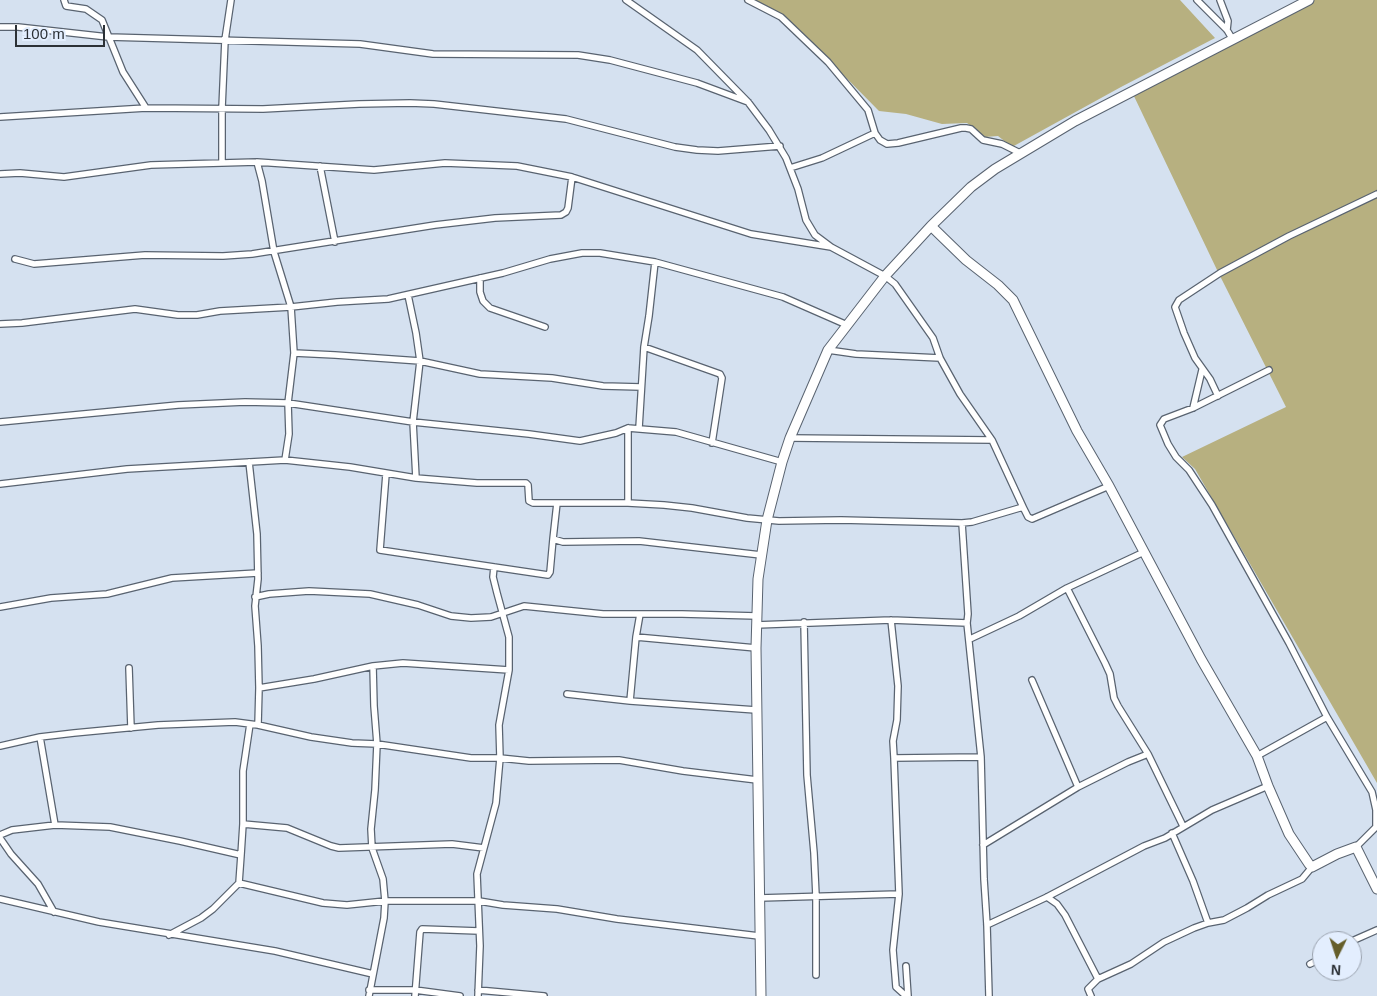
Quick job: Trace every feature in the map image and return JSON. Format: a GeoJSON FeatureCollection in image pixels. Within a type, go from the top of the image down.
{"type":"FeatureCollection","features":[{"type":"Feature","properties":{"kind":"main road"},"geometry":{"type":"LineString","coordinates":[[761,996],[756,710],[758,579],[767,520],[782,462],[790,438],[828,350],[885,276],[931,226],[971,187],[995,169],[1106,104],[1309,0]]}},
{"type":"Feature","properties":{"kind":"main road"},"geometry":{"type":"LineString","coordinates":[[931,226],[966,260],[1010,297],[1077,431],[1109,486],[1201,659],[1257,756],[1289,834],[1312,867],[1356,847],[1375,879],[1377,889]]}},
{"type":"Feature","properties":{"kind":"street"},"geometry":{"type":"LineString","coordinates":[[64,0],[66,6],[86,8],[102,20],[123,72],[146,108]]}},
{"type":"Feature","properties":{"kind":"street"},"geometry":{"type":"LineString","coordinates":[[222,163],[225,40],[231,0]]}},
{"type":"Feature","properties":{"kind":"street"},"geometry":{"type":"LineString","coordinates":[[626,0],[697,50],[748,102],[780,146],[798,189],[806,220],[815,235],[831,247],[885,276],[895,284],[933,338],[940,358],[970,409],[992,440],[1028,517],[1032,519],[1109,486]]}},
{"type":"Feature","properties":{"kind":"street"},"geometry":{"type":"LineString","coordinates":[[748,0],[781,17],[828,62],[868,110],[875,133],[880,140],[887,144],[966,128],[971,129],[983,140],[1002,144],[1020,153]]}},
{"type":"Feature","properties":{"kind":"street"},"geometry":{"type":"LineString","coordinates":[[1197,0],[1227,30],[1233,40]]}},
{"type":"Feature","properties":{"kind":"street"},"geometry":{"type":"LineString","coordinates":[[1220,0],[1228,22],[1227,30]]}},
{"type":"Feature","properties":{"kind":"street"},"geometry":{"type":"LineString","coordinates":[[0,27],[18,27],[108,37],[360,44],[433,54],[578,55],[610,60],[697,83],[748,102]]}},
{"type":"Feature","properties":{"kind":"street"},"geometry":{"type":"LineString","coordinates":[[0,117],[146,108],[307,108],[359,104],[434,104],[566,119],[675,147],[697,150],[718,151],[780,146]]}},
{"type":"Feature","properties":{"kind":"street"},"geometry":{"type":"LineString","coordinates":[[790,168],[822,158],[875,133]]}},
{"type":"Feature","properties":{"kind":"street"},"geometry":{"type":"LineString","coordinates":[[257,162],[274,252],[291,307],[294,354],[288,402],[288,434],[285,460]]}},
{"type":"Feature","properties":{"kind":"street"},"geometry":{"type":"LineString","coordinates":[[0,174],[20,173],[64,177],[151,165],[257,162],[388,169],[445,163],[517,166],[572,177],[751,234],[831,247]]}},
{"type":"Feature","properties":{"kind":"street"},"geometry":{"type":"LineString","coordinates":[[320,166],[335,242]]}},
{"type":"Feature","properties":{"kind":"street"},"geometry":{"type":"LineString","coordinates":[[15,260],[34,264],[145,255],[223,256],[274,252],[435,225],[495,218],[561,215],[568,208],[572,177]]}},
{"type":"Feature","properties":{"kind":"street"},"geometry":{"type":"LineString","coordinates":[[1218,396],[1210,379],[1202,370],[1190,349],[1177,312],[1176,304],[1179,300],[1220,273],[1289,236],[1377,194]]}},
{"type":"Feature","properties":{"kind":"street"},"geometry":{"type":"LineString","coordinates":[[0,324],[135,309],[178,315],[408,296],[528,267],[550,259],[582,253],[600,253],[655,262],[783,297],[847,325]]}},
{"type":"Feature","properties":{"kind":"street"},"geometry":{"type":"LineString","coordinates":[[639,428],[644,347],[655,262]]}},
{"type":"Feature","properties":{"kind":"street"},"geometry":{"type":"LineString","coordinates":[[480,278],[480,292],[483,301],[490,308],[545,327]]}},
{"type":"Feature","properties":{"kind":"street"},"geometry":{"type":"LineString","coordinates":[[408,296],[420,361],[413,422],[416,478]]}},
{"type":"Feature","properties":{"kind":"street"},"geometry":{"type":"LineString","coordinates":[[644,347],[720,374],[722,378],[712,443]]}},
{"type":"Feature","properties":{"kind":"street"},"geometry":{"type":"LineString","coordinates":[[828,350],[856,354],[940,358]]}},
{"type":"Feature","properties":{"kind":"street"},"geometry":{"type":"LineString","coordinates":[[294,354],[420,361],[480,374],[552,378],[603,386],[641,387]]}},
{"type":"Feature","properties":{"kind":"street"},"geometry":{"type":"LineString","coordinates":[[1193,408],[1202,370]]}},
{"type":"Feature","properties":{"kind":"street"},"geometry":{"type":"LineString","coordinates":[[1269,370],[1193,408],[1164,419],[1160,425],[1176,457],[1190,470],[1212,505],[1289,643],[1327,717],[1372,792],[1376,810],[1376,826],[1356,847]]}},
{"type":"Feature","properties":{"kind":"street"},"geometry":{"type":"LineString","coordinates":[[0,422],[178,405],[288,402],[413,422],[580,441],[616,433],[628,428],[676,432],[782,462]]}},
{"type":"Feature","properties":{"kind":"street"},"geometry":{"type":"LineString","coordinates":[[628,428],[628,503]]}},
{"type":"Feature","properties":{"kind":"street"},"geometry":{"type":"LineString","coordinates":[[790,438],[992,440]]}},
{"type":"Feature","properties":{"kind":"street"},"geometry":{"type":"LineString","coordinates":[[0,484],[126,470],[285,460],[350,467],[416,478],[477,483],[526,483],[530,503],[628,503],[692,508],[767,520],[962,523],[972,522],[1023,507]]}},
{"type":"Feature","properties":{"kind":"street"},"geometry":{"type":"LineString","coordinates":[[249,462],[257,534],[258,573],[255,597],[259,688],[258,725]]}},
{"type":"Feature","properties":{"kind":"street"},"geometry":{"type":"LineString","coordinates":[[386,474],[380,550],[548,575],[550,572],[557,503]]}},
{"type":"Feature","properties":{"kind":"street"},"geometry":{"type":"LineString","coordinates":[[962,523],[967,622],[981,757],[983,797],[982,845],[989,996]]}},
{"type":"Feature","properties":{"kind":"street"},"geometry":{"type":"LineString","coordinates":[[553,539],[563,542],[639,541],[761,555]]}},
{"type":"Feature","properties":{"kind":"street"},"geometry":{"type":"LineString","coordinates":[[970,639],[1019,616],[1067,588],[1144,552]]}},
{"type":"Feature","properties":{"kind":"street"},"geometry":{"type":"LineString","coordinates":[[494,567],[493,577],[501,614],[509,637],[509,670],[498,737],[500,758],[496,803],[477,874],[479,901],[478,993],[544,996]]}},
{"type":"Feature","properties":{"kind":"street"},"geometry":{"type":"LineString","coordinates":[[0,607],[51,598],[107,594],[172,578],[258,573]]}},
{"type":"Feature","properties":{"kind":"street"},"geometry":{"type":"LineString","coordinates":[[1067,588],[1110,674],[1114,698],[1148,754],[1183,826]]}},
{"type":"Feature","properties":{"kind":"street"},"geometry":{"type":"LineString","coordinates":[[255,597],[309,591],[370,594],[458,617],[491,617],[524,606],[604,614],[682,614],[804,622],[891,620],[967,622]]}},
{"type":"Feature","properties":{"kind":"street"},"geometry":{"type":"LineString","coordinates":[[630,701],[640,614]]}},
{"type":"Feature","properties":{"kind":"street"},"geometry":{"type":"LineString","coordinates":[[891,620],[898,686],[897,720],[893,741],[899,894],[894,950],[896,987],[907,996]]}},
{"type":"Feature","properties":{"kind":"street"},"geometry":{"type":"LineString","coordinates":[[804,622],[807,775],[816,896],[816,975]]}},
{"type":"Feature","properties":{"kind":"street"},"geometry":{"type":"LineString","coordinates":[[636,637],[756,648]]}},
{"type":"Feature","properties":{"kind":"street"},"geometry":{"type":"LineString","coordinates":[[259,688],[314,679],[373,666],[403,663],[509,670]]}},
{"type":"Feature","properties":{"kind":"street"},"geometry":{"type":"LineString","coordinates":[[373,666],[377,744],[371,829],[372,848],[383,879],[385,901],[384,918],[369,993],[415,993],[460,996]]}},
{"type":"Feature","properties":{"kind":"street"},"geometry":{"type":"LineString","coordinates":[[129,668],[131,728]]}},
{"type":"Feature","properties":{"kind":"street"},"geometry":{"type":"LineString","coordinates":[[1032,680],[1078,787]]}},
{"type":"Feature","properties":{"kind":"street"},"geometry":{"type":"LineString","coordinates":[[567,694],[630,701],[756,710]]}},
{"type":"Feature","properties":{"kind":"street"},"geometry":{"type":"LineString","coordinates":[[1257,756],[1327,717]]}},
{"type":"Feature","properties":{"kind":"street"},"geometry":{"type":"LineString","coordinates":[[0,746],[40,737],[186,723],[235,722],[258,725],[311,737],[377,744],[471,758],[529,761],[619,760],[683,771],[757,780]]}},
{"type":"Feature","properties":{"kind":"street"},"geometry":{"type":"LineString","coordinates":[[169,935],[213,910],[239,882],[243,824],[243,771],[250,724]]}},
{"type":"Feature","properties":{"kind":"street"},"geometry":{"type":"LineString","coordinates":[[40,737],[55,826]]}},
{"type":"Feature","properties":{"kind":"street"},"geometry":{"type":"LineString","coordinates":[[982,845],[1078,787],[1148,754]]}},
{"type":"Feature","properties":{"kind":"street"},"geometry":{"type":"LineString","coordinates":[[894,758],[981,757]]}},
{"type":"Feature","properties":{"kind":"street"},"geometry":{"type":"LineString","coordinates":[[987,925],[1047,898],[1238,798],[1268,786]]}},
{"type":"Feature","properties":{"kind":"street"},"geometry":{"type":"LineString","coordinates":[[243,824],[286,828],[335,848],[452,844],[484,848]]}},
{"type":"Feature","properties":{"kind":"street"},"geometry":{"type":"LineString","coordinates":[[54,912],[38,884],[11,854],[0,836],[12,830],[55,826],[110,828],[180,840],[241,855]]}},
{"type":"Feature","properties":{"kind":"street"},"geometry":{"type":"LineString","coordinates":[[1172,833],[1193,881],[1208,923]]}},
{"type":"Feature","properties":{"kind":"street"},"geometry":{"type":"LineString","coordinates":[[1091,996],[1088,989],[1098,979],[1131,964],[1164,942],[1208,923],[1224,920],[1248,908],[1268,895],[1302,879],[1312,867]]}},
{"type":"Feature","properties":{"kind":"street"},"geometry":{"type":"LineString","coordinates":[[239,882],[323,902],[347,905],[385,901],[479,901],[503,905],[557,909],[617,919],[759,936]]}},
{"type":"Feature","properties":{"kind":"street"},"geometry":{"type":"LineString","coordinates":[[759,898],[899,894]]}},
{"type":"Feature","properties":{"kind":"street"},"geometry":{"type":"LineString","coordinates":[[1047,898],[1057,904],[1065,915],[1098,979]]}},
{"type":"Feature","properties":{"kind":"street"},"geometry":{"type":"LineString","coordinates":[[0,899],[169,935],[275,951],[373,974]]}},
{"type":"Feature","properties":{"kind":"street"},"geometry":{"type":"LineString","coordinates":[[415,993],[420,932],[422,929],[479,931]]}},
{"type":"Feature","properties":{"kind":"street"},"geometry":{"type":"LineString","coordinates":[[1362,937],[1377,930]]}},
{"type":"Feature","properties":{"kind":"street"},"geometry":{"type":"LineString","coordinates":[[906,966],[907,996]]}},
{"type":"Feature","properties":{"kind":"shaded area"},"geometry":{"type":"Polygon","coordinates":[[[752,0],[1180,0],[1215,38],[1012,147],[998,136],[985,137],[967,123],[942,124],[906,114],[879,111],[786,17],[752,0]]]}},
{"type":"Feature","properties":{"kind":"shaded area"},"geometry":{"type":"Polygon","coordinates":[[[1310,0],[1377,0],[1377,783],[1195,469],[1182,457],[1286,407],[1218,272],[1132,92],[1310,0]]]}}]}
